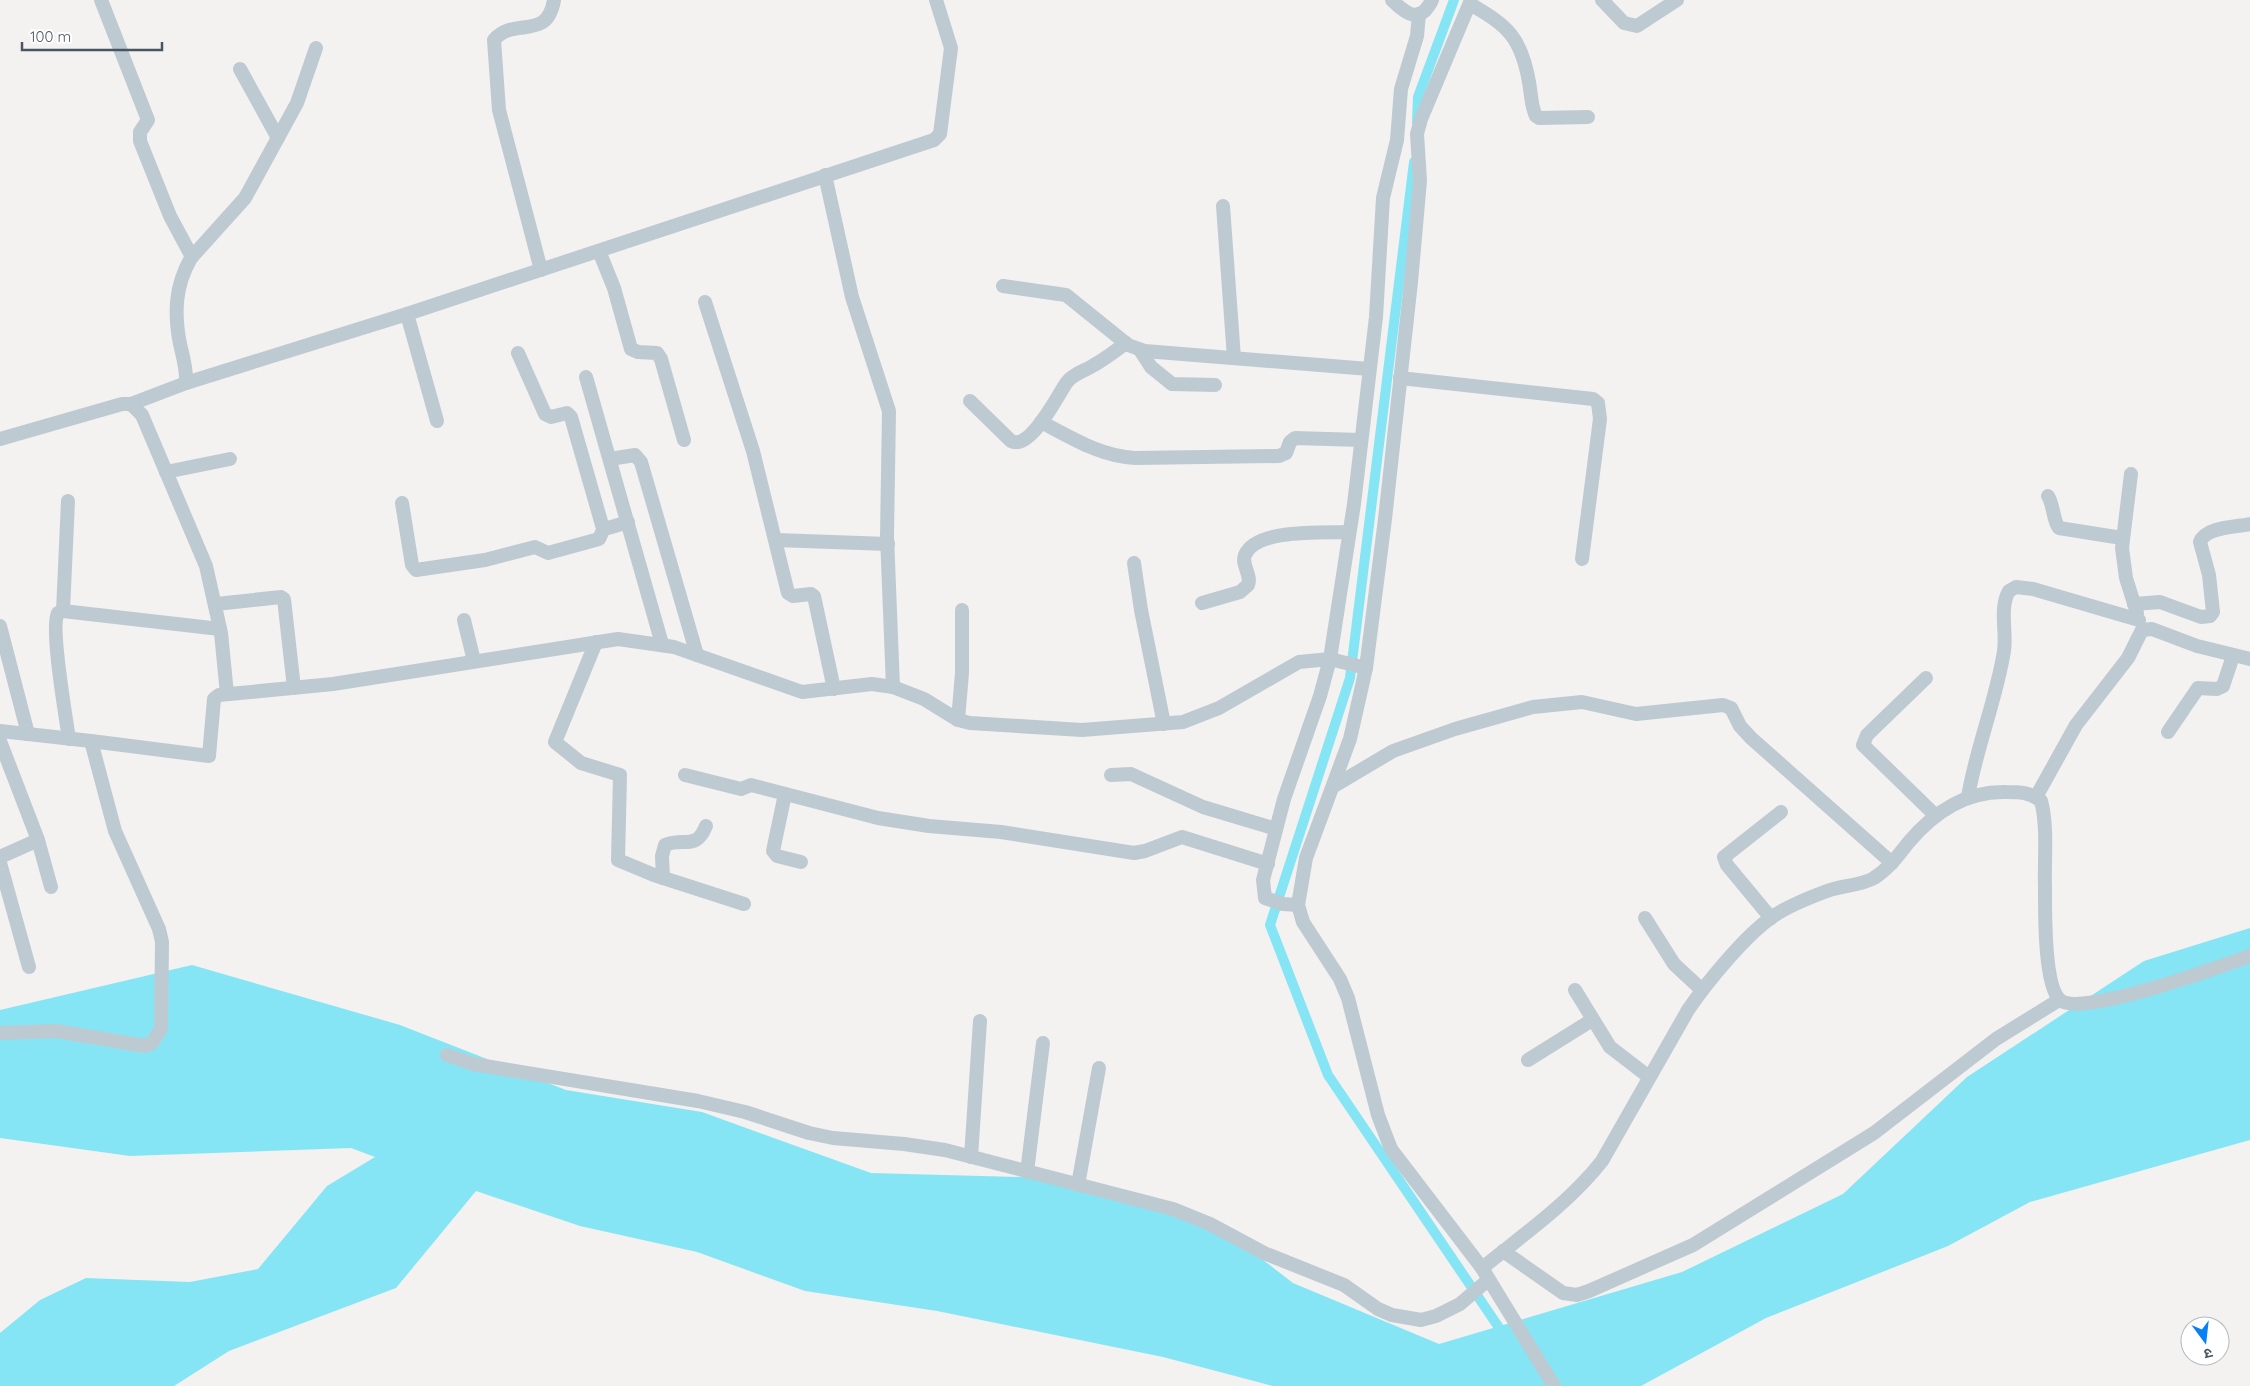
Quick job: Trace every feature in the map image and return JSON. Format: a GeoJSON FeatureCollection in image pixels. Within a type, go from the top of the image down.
{"type":"FeatureCollection","features":[{"type":"Feature","properties":{"kind":"street"},"geometry":{"type":"LineString","coordinates":[[101,0],[148,120],[140,132],[140,141],[170,216],[192,257]]}},
{"type":"Feature","properties":{"kind":"street"},"geometry":{"type":"LineString","coordinates":[[542,270],[500,110],[494,40],[504,31],[532,27],[545,21],[552,14],[554,0]]}},
{"type":"Feature","properties":{"kind":"street"},"geometry":{"type":"LineString","coordinates":[[0,439],[122,404],[131,404],[186,383],[407,314],[934,140],[939,137],[951,48],[936,0]]}},
{"type":"Feature","properties":{"kind":"street"},"geometry":{"type":"LineString","coordinates":[[1392,0],[1403,11],[1411,15],[1426,11],[1432,0]]}},
{"type":"Feature","properties":{"kind":"street"},"geometry":{"type":"LineString","coordinates":[[1602,0],[1624,23],[1636,26],[1677,0]]}},
{"type":"Feature","properties":{"kind":"street"},"geometry":{"type":"LineString","coordinates":[[1554,1386],[1487,1277],[1391,1149],[1378,1115],[1348,998],[1340,979],[1303,922],[1298,905],[1306,858],[1334,786],[1356,720],[1355,665],[1385,519],[1400,378],[1420,181],[1417,134],[1420,119],[1470,2],[1499,23],[1518,42],[1523,56],[1536,116],[1539,118],[1588,117]]}},
{"type":"Feature","properties":{"kind":"street"},"geometry":{"type":"LineString","coordinates":[[1298,905],[1268,900],[1265,898],[1263,889],[1284,799],[1322,690],[1330,659],[1349,532],[1376,317],[1383,198],[1397,140],[1401,89],[1417,36],[1419,14]]}},
{"type":"Feature","properties":{"kind":"street"},"geometry":{"type":"LineString","coordinates":[[186,383],[186,369],[176,326],[176,299],[185,269],[192,257],[245,198],[297,103],[316,48]]}},
{"type":"Feature","properties":{"kind":"street"},"geometry":{"type":"LineString","coordinates":[[240,69],[278,138]]}},
{"type":"Feature","properties":{"kind":"street"},"geometry":{"type":"LineString","coordinates":[[825,175],[852,297],[888,411],[888,544],[892,687]]}},
{"type":"Feature","properties":{"kind":"street"},"geometry":{"type":"LineString","coordinates":[[1223,206],[1234,358]]}},
{"type":"Feature","properties":{"kind":"street"},"geometry":{"type":"LineString","coordinates":[[599,251],[614,288],[631,349],[638,352],[657,353],[661,359],[684,440]]}},
{"type":"Feature","properties":{"kind":"street"},"geometry":{"type":"LineString","coordinates":[[1003,286],[1066,295],[1126,343],[1140,350],[1369,369]]}},
{"type":"Feature","properties":{"kind":"street"},"geometry":{"type":"LineString","coordinates":[[705,302],[753,452],[788,592],[793,596],[811,594],[815,598],[834,689]]}},
{"type":"Feature","properties":{"kind":"street"},"geometry":{"type":"LineString","coordinates":[[407,314],[437,421]]}},
{"type":"Feature","properties":{"kind":"street"},"geometry":{"type":"LineString","coordinates":[[970,401],[1014,443],[1034,430],[1072,378],[1105,359],[1126,343]]}},
{"type":"Feature","properties":{"kind":"street"},"geometry":{"type":"LineString","coordinates":[[1140,350],[1151,367],[1172,384],[1215,385]]}},
{"type":"Feature","properties":{"kind":"street"},"geometry":{"type":"LineString","coordinates":[[518,353],[545,414],[551,417],[567,413],[571,418],[599,519],[604,528]]}},
{"type":"Feature","properties":{"kind":"street"},"geometry":{"type":"LineString","coordinates":[[586,377],[662,644]]}},
{"type":"Feature","properties":{"kind":"street"},"geometry":{"type":"LineString","coordinates":[[1400,378],[1593,399],[1598,403],[1600,419],[1582,559]]}},
{"type":"Feature","properties":{"kind":"street"},"geometry":{"type":"LineString","coordinates":[[131,404],[142,416],[204,559],[216,604],[227,694]]}},
{"type":"Feature","properties":{"kind":"street"},"geometry":{"type":"LineString","coordinates":[[1041,422],[1097,450],[1118,457],[1135,458],[1280,456],[1286,453],[1290,442],[1295,438],[1361,440]]}},
{"type":"Feature","properties":{"kind":"street"},"geometry":{"type":"LineString","coordinates":[[610,459],[635,455],[641,462],[698,656]]}},
{"type":"Feature","properties":{"kind":"street"},"geometry":{"type":"LineString","coordinates":[[166,472],[230,459]]}},
{"type":"Feature","properties":{"kind":"street"},"geometry":{"type":"LineString","coordinates":[[2036,797],[2076,725],[2128,658],[2140,625],[2124,567],[2122,538],[2131,474]]}},
{"type":"Feature","properties":{"kind":"street"},"geometry":{"type":"LineString","coordinates":[[2048,496],[2054,506],[2056,523],[2059,528],[2122,538]]}},
{"type":"Feature","properties":{"kind":"street"},"geometry":{"type":"LineString","coordinates":[[63,611],[68,501]]}},
{"type":"Feature","properties":{"kind":"street"},"geometry":{"type":"LineString","coordinates":[[402,503],[412,564],[416,570],[485,560],[535,548],[548,553],[599,538],[604,528],[628,522]]}},
{"type":"Feature","properties":{"kind":"street"},"geometry":{"type":"LineString","coordinates":[[2134,604],[2160,602],[2201,616],[2210,616],[2213,612],[2213,596],[2200,542],[2209,532],[2250,524]]}},
{"type":"Feature","properties":{"kind":"street"},"geometry":{"type":"LineString","coordinates":[[1202,603],[1240,592],[1248,586],[1250,577],[1244,560],[1245,555],[1250,549],[1267,538],[1281,534],[1349,532]]}},
{"type":"Feature","properties":{"kind":"street"},"geometry":{"type":"LineString","coordinates":[[776,540],[888,544]]}},
{"type":"Feature","properties":{"kind":"street"},"geometry":{"type":"LineString","coordinates":[[1134,563],[1164,724]]}},
{"type":"Feature","properties":{"kind":"street"},"geometry":{"type":"LineString","coordinates":[[1968,797],[1972,769],[1988,720],[2004,650],[2005,602],[2009,591],[2016,587],[2034,590],[2197,646],[2250,659]]}},
{"type":"Feature","properties":{"kind":"street"},"geometry":{"type":"LineString","coordinates":[[216,604],[277,598],[284,599],[294,688]]}},
{"type":"Feature","properties":{"kind":"street"},"geometry":{"type":"LineString","coordinates":[[958,720],[962,673],[962,610]]}},
{"type":"Feature","properties":{"kind":"street"},"geometry":{"type":"LineString","coordinates":[[69,739],[55,620],[57,615],[63,611],[220,629]]}},
{"type":"Feature","properties":{"kind":"street"},"geometry":{"type":"LineString","coordinates":[[464,620],[474,662]]}},
{"type":"Feature","properties":{"kind":"street"},"geometry":{"type":"LineString","coordinates":[[0,626],[28,734]]}},
{"type":"Feature","properties":{"kind":"street"},"geometry":{"type":"LineString","coordinates":[[0,731],[209,756],[214,699],[219,695],[371,679],[618,639],[662,644],[802,692],[872,684],[892,687],[924,699],[958,720],[983,725],[1068,729],[1183,722],[1219,708],[1299,662],[1330,659],[1355,665]]}},
{"type":"Feature","properties":{"kind":"street"},"geometry":{"type":"LineString","coordinates":[[596,642],[555,742],[581,763],[620,775],[618,860],[663,878],[744,904]]}},
{"type":"Feature","properties":{"kind":"street"},"geometry":{"type":"LineString","coordinates":[[2168,732],[2198,688],[2217,689],[2223,686],[2233,656]]}},
{"type":"Feature","properties":{"kind":"street"},"geometry":{"type":"LineString","coordinates":[[1926,678],[1867,735],[1863,745],[1936,816]]}},
{"type":"Feature","properties":{"kind":"street"},"geometry":{"type":"LineString","coordinates":[[1334,786],[1393,751],[1463,726],[1533,707],[1582,702],[1636,714],[1723,705],[1731,708],[1740,726],[1751,738],[1892,863]]}},
{"type":"Feature","properties":{"kind":"street"},"geometry":{"type":"LineString","coordinates":[[0,1033],[56,1031],[145,1046],[152,1043],[161,1030],[161,935],[115,831],[91,741]]}},
{"type":"Feature","properties":{"kind":"street"},"geometry":{"type":"LineString","coordinates":[[0,742],[38,840],[51,887]]}},
{"type":"Feature","properties":{"kind":"street"},"geometry":{"type":"LineString","coordinates":[[1111,775],[1131,774],[1203,807],[1276,828]]}},
{"type":"Feature","properties":{"kind":"street"},"geometry":{"type":"LineString","coordinates":[[685,775],[741,789],[751,785],[903,822],[1001,832],[1134,852],[1145,851],[1182,836],[1268,864]]}},
{"type":"Feature","properties":{"kind":"street"},"geometry":{"type":"LineString","coordinates":[[447,1055],[473,1064],[723,1106],[809,1133],[833,1138],[926,1146],[1078,1185],[1192,1217],[1264,1253],[1344,1285],[1378,1309],[1421,1320],[1436,1316],[1460,1304],[1487,1277],[1503,1252],[1591,1174],[1602,1161],[1649,1077],[1702,990],[1771,918],[1785,908],[1825,891],[1866,882],[1883,872],[1936,816],[1968,797],[1986,793],[2021,792],[2036,797],[2041,801],[2043,808],[2046,949],[2054,988],[2059,1000],[2070,1004],[2087,1004],[2122,997],[2250,956]]}},
{"type":"Feature","properties":{"kind":"street"},"geometry":{"type":"LineString","coordinates":[[785,794],[773,851],[777,856],[801,862]]}},
{"type":"Feature","properties":{"kind":"street"},"geometry":{"type":"LineString","coordinates":[[1771,918],[1727,866],[1724,857],[1780,812]]}},
{"type":"Feature","properties":{"kind":"street"},"geometry":{"type":"LineString","coordinates":[[663,878],[662,856],[665,845],[694,842],[702,835],[706,826]]}},
{"type":"Feature","properties":{"kind":"street"},"geometry":{"type":"LineString","coordinates":[[0,857],[38,840]]}},
{"type":"Feature","properties":{"kind":"street"},"geometry":{"type":"LineString","coordinates":[[0,863],[28,967]]}},
{"type":"Feature","properties":{"kind":"street"},"geometry":{"type":"LineString","coordinates":[[1645,918],[1674,964],[1702,990]]}},
{"type":"Feature","properties":{"kind":"street"},"geometry":{"type":"LineString","coordinates":[[1575,990],[1610,1047],[1649,1077]]}},
{"type":"Feature","properties":{"kind":"street"},"geometry":{"type":"LineString","coordinates":[[1503,1252],[1535,1272],[1563,1293],[1570,1295],[1589,1291],[1656,1262],[1693,1245],[1851,1148],[1913,1105],[1996,1039],[2059,1000]]}},
{"type":"Feature","properties":{"kind":"street"},"geometry":{"type":"LineString","coordinates":[[1528,1060],[1592,1020]]}},
{"type":"Feature","properties":{"kind":"street"},"geometry":{"type":"LineString","coordinates":[[971,1157],[980,1021]]}},
{"type":"Feature","properties":{"kind":"street"},"geometry":{"type":"LineString","coordinates":[[1027,1172],[1043,1044]]}},
{"type":"Feature","properties":{"kind":"street"},"geometry":{"type":"LineString","coordinates":[[1078,1185],[1099,1068]]}},
{"type":"Feature","properties":{"kind":"water"},"geometry":{"type":"Polygon","coordinates":[[[2250,928],[2250,1140],[2030,1202],[1948,1246],[1766,1318],[1641,1386],[1273,1386],[1163,1357],[937,1311],[805,1291],[697,1252],[580,1226],[476,1191],[396,1288],[229,1351],[174,1386],[0,1386],[0,1333],[40,1300],[86,1278],[190,1282],[258,1269],[327,1186],[375,1157],[351,1148],[130,1156],[0,1138],[0,1010],[192,965],[400,1025],[566,1090],[702,1112],[871,1173],[1060,1178],[1206,1216],[1293,1283],[1439,1344],[1682,1272],[1843,1194],[1967,1077],[2144,961],[2250,928]]]}},
{"type":"Feature","properties":{"kind":"waterway"},"geometry":{"type":"LineString","coordinates":[[1417,122],[1418,97],[1454,0]]}},
{"type":"Feature","properties":{"kind":"waterway"},"geometry":{"type":"LineString","coordinates":[[1414,162],[1350,678],[1270,925],[1328,1075],[1506,1338]]}}]}
